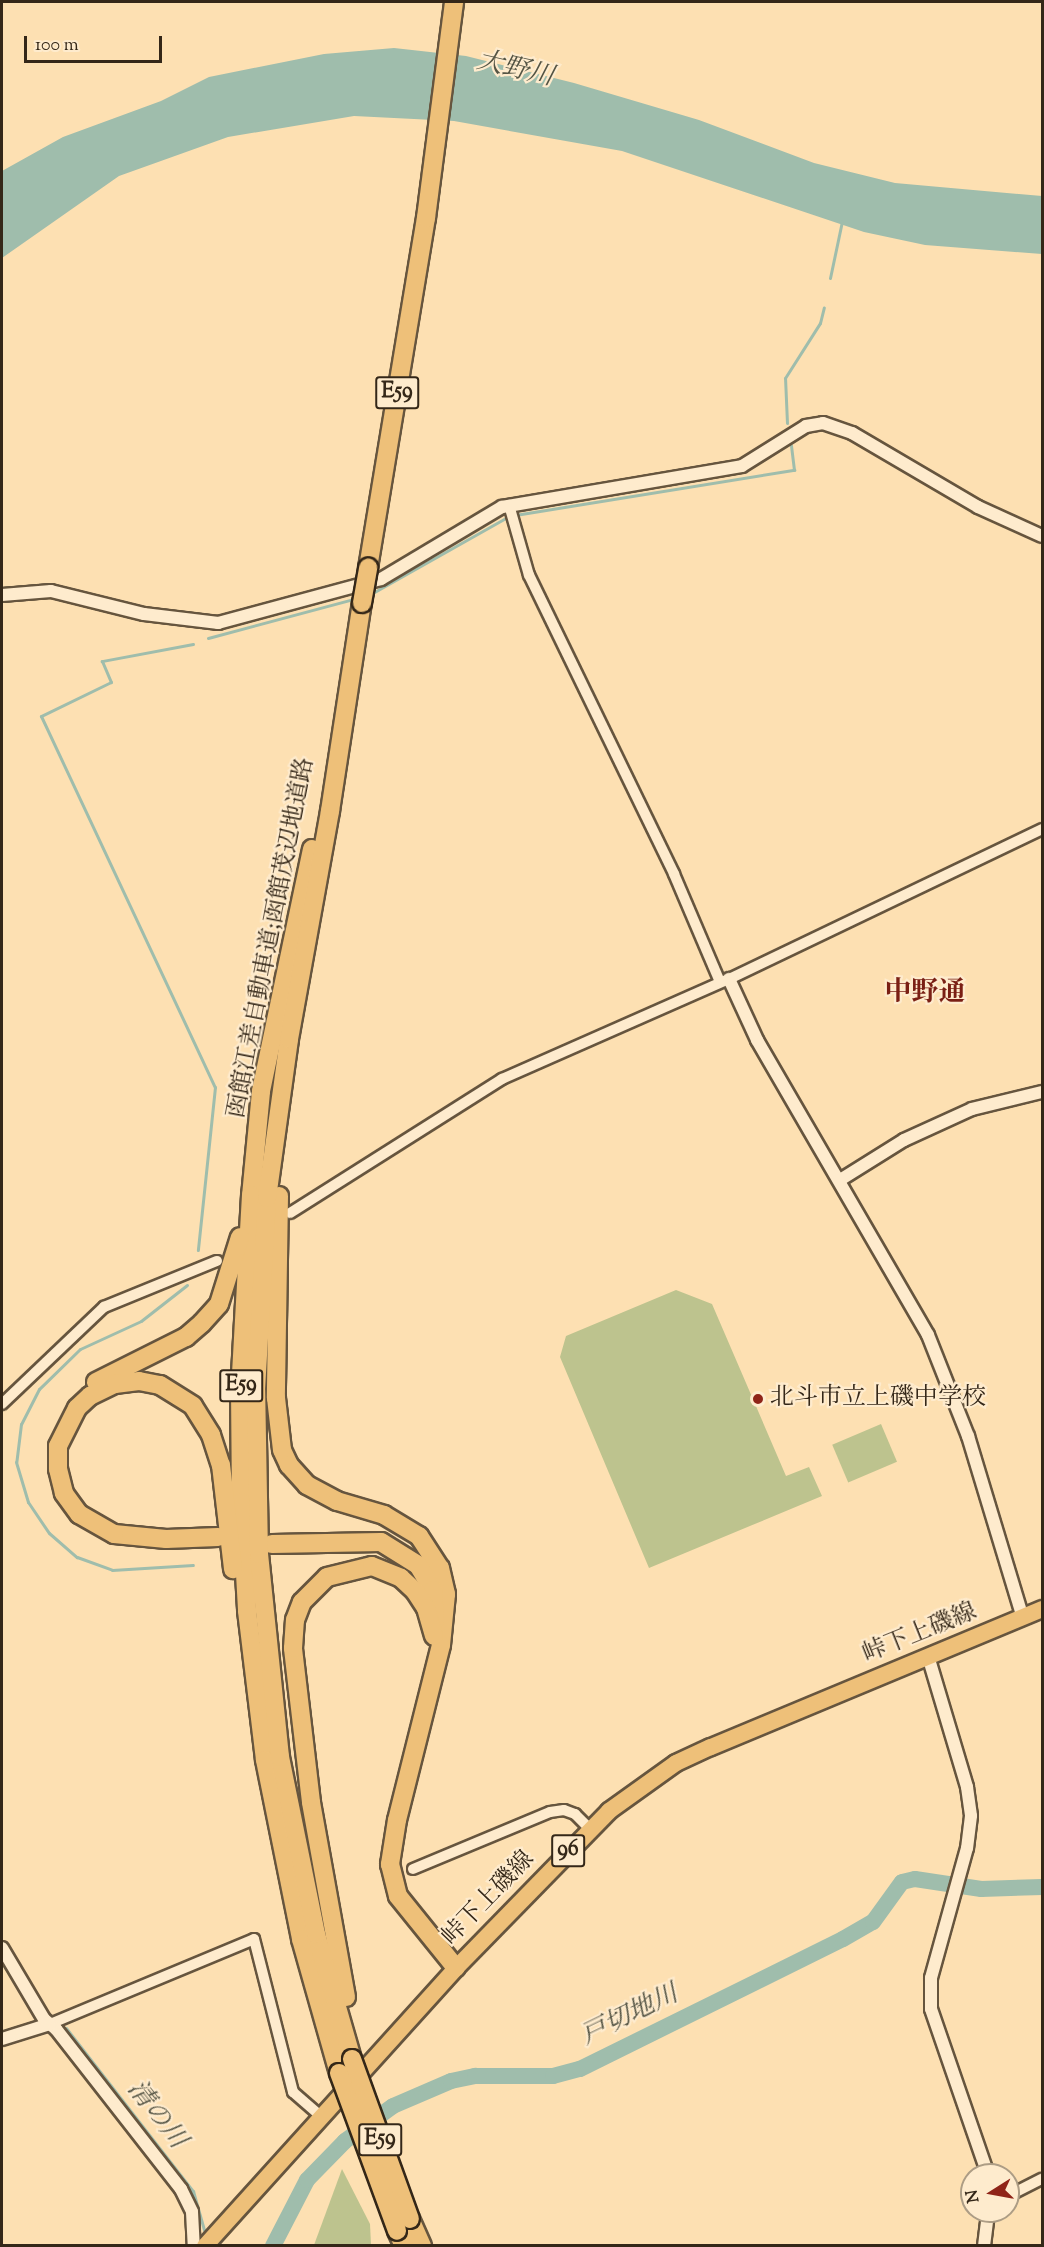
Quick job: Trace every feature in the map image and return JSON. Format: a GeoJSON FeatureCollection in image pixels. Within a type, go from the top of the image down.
{"type":"FeatureCollection","features":[{"type":"Feature","properties":{"kind":"highway","name":"函館江差自動車道;函館茂辺地道路"},"geometry":{"type":"LineString","coordinates":[[404,2232],[390,2170],[316,1934],[293,1830],[269,1677],[259,1565],[256,1390],[264,1249],[289,1039],[330,811],[346,698],[426,218],[454,2]]}},
{"type":"Feature","properties":{"kind":"highway","name":"函館江差自動車道;函館茂辺地道路"},"geometry":{"type":"LineString","coordinates":[[346,698],[291,942],[261,1092],[251,1195],[240,1389],[241,1502],[247,1611],[265,1760],[301,1939],[339,2073],[404,2232],[422,2246]]}},
{"type":"Feature","properties":{"kind":"highway"},"geometry":{"type":"LineString","coordinates":[[289,1039],[279,1200],[276,1398],[282,1450],[289,1465],[307,1485],[337,1501],[384,1515],[419,1536],[440,1568],[446,1594],[441,1645],[397,1820],[390,1864],[398,1896],[456,1968]]}},
{"type":"Feature","properties":{"kind":"highway"},"geometry":{"type":"LineString","coordinates":[[251,1195],[219,1304],[186,1337],[84,1388],[54,1425],[48,1448],[48,1471],[56,1498],[84,1532],[130,1546],[218,1542],[114,1534],[79,1514],[64,1493],[58,1469],[58,1446],[77,1408],[90,1396],[115,1384],[139,1381],[177,1394],[204,1422],[221,1465],[237,1606],[265,1760]]}},
{"type":"Feature","properties":{"kind":"highway"},"geometry":{"type":"LineString","coordinates":[[446,1594],[432,1565],[416,1549],[390,1534],[363,1530],[271,1539],[381,1542],[403,1553],[418,1565],[432,1590],[436,1613],[434,1636],[387,1822],[381,1872],[394,1909],[409,1929],[438,1958],[456,1968]]}},
{"type":"Feature","properties":{"kind":"highway"},"geometry":{"type":"LineString","coordinates":[[356,2056],[322,1877],[293,1648],[295,1620],[302,1602],[327,1577],[372,1566],[402,1578],[415,1591],[426,1608],[434,1636]]}},
{"type":"Feature","properties":{"kind":"main road","name":"峠下上磯線"},"geometry":{"type":"LineString","coordinates":[[205,2246],[456,1968],[590,1829],[676,1764],[928,1656],[1042,1610]]}},
{"type":"Feature","properties":{"kind":"street"},"geometry":{"type":"LineString","coordinates":[[2,595],[51,591],[144,614],[218,623],[381,579],[483,516],[510,513],[742,466],[806,426],[833,423],[970,502],[1042,536]]}},
{"type":"Feature","properties":{"kind":"street"},"geometry":{"type":"LineString","coordinates":[[510,513],[529,575],[568,661],[674,874],[724,981],[932,1344],[968,1436],[1023,1618]]}},
{"type":"Feature","properties":{"kind":"street"},"geometry":{"type":"LineString","coordinates":[[290,1213],[501,1078],[724,981],[1042,828]]}},
{"type":"Feature","properties":{"kind":"street"},"geometry":{"type":"LineString","coordinates":[[840,1180],[904,1140],[972,1109],[1042,1092]]}},
{"type":"Feature","properties":{"kind":"street"},"geometry":{"type":"LineString","coordinates":[[2,1404],[104,1307],[217,1261]]}},
{"type":"Feature","properties":{"kind":"street"},"geometry":{"type":"LineString","coordinates":[[928,1656],[969,1797],[972,1816],[964,1858],[930,1989],[931,2009],[984,2163]]}},
{"type":"Feature","properties":{"kind":"street"},"geometry":{"type":"LineString","coordinates":[[413,1869],[550,1812],[564,1810],[574,1814],[590,1829]]}},
{"type":"Feature","properties":{"kind":"street"},"geometry":{"type":"LineString","coordinates":[[2,2039],[50,2024],[254,1939],[293,2092],[321,2116]]}},
{"type":"Feature","properties":{"kind":"street"},"geometry":{"type":"LineString","coordinates":[[2,1948],[50,2024],[181,2189],[192,2212],[194,2246]]}},
{"type":"Feature","properties":{"kind":"street"},"geometry":{"type":"LineString","coordinates":[[1020,2190],[1042,2179]]}},
{"type":"Feature","properties":{"kind":"street"},"geometry":{"type":"LineString","coordinates":[[984,2246],[987,2223]]}},
{"type":"Feature","properties":{"kind":"green space"},"geometry":{"type":"Polygon","coordinates":[[[676,1290],[712,1304],[786,1476],[809,1467],[822,1496],[649,1568],[560,1357],[566,1336],[676,1290]]]}},
{"type":"Feature","properties":{"kind":"green space"},"geometry":{"type":"Polygon","coordinates":[[[881,1424],[897,1462],[848,1482],[832,1445],[881,1424]]]}},
{"type":"Feature","properties":{"kind":"green space"},"geometry":{"type":"Polygon","coordinates":[[[342,2169],[370,2224],[371,2245],[314,2245],[342,2169]]]}},
{"type":"Feature","properties":{"kind":"water","name":"大野川"},"geometry":{"type":"Polygon","coordinates":[[[394,48],[466,56],[574,83],[699,120],[814,163],[895,183],[1042,196],[1042,254],[925,245],[864,232],[622,151],[454,121],[354,116],[228,137],[119,176],[2,258],[2,171],[63,137],[161,101],[209,77],[324,54],[394,48]]]}},
{"type":"Feature","properties":{"kind":"waterway"},"geometry":{"type":"LineString","coordinates":[[830,278],[842,221]]}},
{"type":"Feature","properties":{"kind":"waterway"},"geometry":{"type":"LineString","coordinates":[[787,423],[785,378],[820,323],[824,307]]}},
{"type":"Feature","properties":{"kind":"waterway"},"geometry":{"type":"LineString","coordinates":[[515,515],[794,470],[791,445]]}},
{"type":"Feature","properties":{"kind":"waterway"},"geometry":{"type":"LineString","coordinates":[[369,595],[509,516]]}},
{"type":"Feature","properties":{"kind":"waterway"},"geometry":{"type":"LineString","coordinates":[[208,638],[357,598]]}},
{"type":"Feature","properties":{"kind":"waterway"},"geometry":{"type":"LineString","coordinates":[[193,644],[102,661],[111,682],[41,716],[215,1087],[198,1250]]}},
{"type":"Feature","properties":{"kind":"waterway"},"geometry":{"type":"LineString","coordinates":[[187,1285],[141,1321],[80,1349],[39,1389],[21,1424],[16,1462],[28,1502],[49,1533],[77,1557],[112,1570],[193,1565]]}},
{"type":"Feature","properties":{"kind":"waterway","name":"戸切地川"},"geometry":{"type":"LineString","coordinates":[[273,2246],[307,2180],[345,2141],[393,2106],[451,2081],[475,2076],[553,2076],[580,2069],[873,1922],[902,1882],[915,1879],[981,1889],[1042,1887]]}},
{"type":"Feature","properties":{"kind":"waterway","name":"清の川"},"geometry":{"type":"LineString","coordinates":[[2,1963],[20,1990]]}},
{"type":"Feature","properties":{"kind":"waterway","name":"清の川"},"geometry":{"type":"LineString","coordinates":[[66,2028],[193,2191],[204,2230]]}},
{"type":"Feature","properties":{"kind":"place","name":"北斗市立上磯中学校"},"geometry":{"type":"Point","coordinates":[758,1399]}},
{"type":"Feature","properties":{"kind":"district","name":"中野通"},"geometry":{"type":"Point","coordinates":[925,994]}}]}
